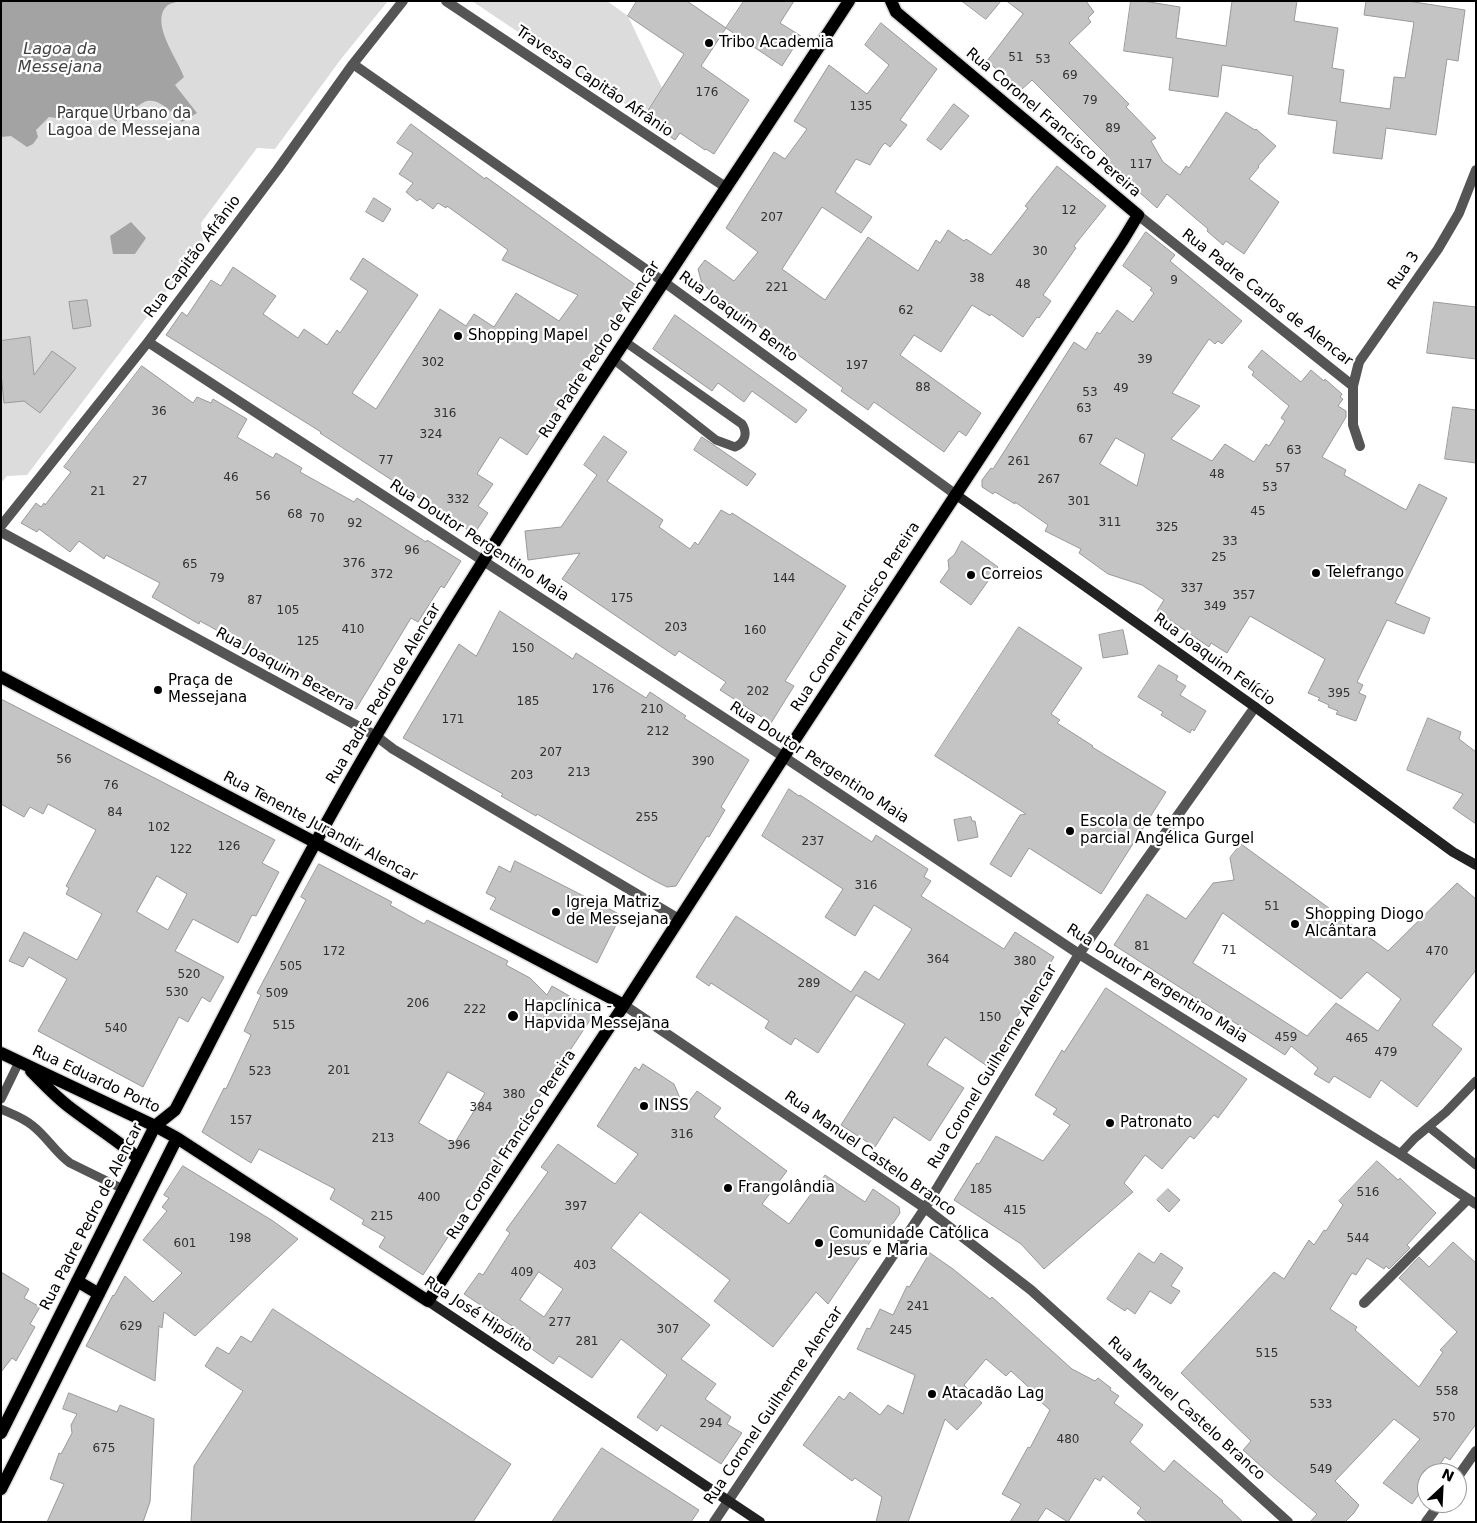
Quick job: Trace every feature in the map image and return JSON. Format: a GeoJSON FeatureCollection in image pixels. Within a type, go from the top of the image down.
{"type":"FeatureCollection","features":[{"type":"Feature","properties":{"kind":"main road","name":"Rua Padre Pedro de Alencar"},"geometry":{"type":"LineString","coordinates":[[1,1432],[155,1126],[175,1110],[314,843],[376,736],[482,561],[624,341],[849,1]]}},
{"type":"Feature","properties":{"kind":"main road","name":"Rua Coronel Francisco Pereira"},"geometry":{"type":"LineString","coordinates":[[428,1302],[624,1005],[1138,215],[893,7]]}},
{"type":"Feature","properties":{"kind":"main road","name":"Rua Joaquim Felício"},"geometry":{"type":"LineString","coordinates":[[955,494],[1255,707],[1452,852],[1476,866]]}},
{"type":"Feature","properties":{"kind":"main road","name":"Rua Tenente Jurandir Alencar"},"geometry":{"type":"LineString","coordinates":[[1,678],[624,1005]]}},
{"type":"Feature","properties":{"kind":"main road","name":"Rua Eduardo Porto"},"geometry":{"type":"LineString","coordinates":[[1,1053],[177,1138]]}},
{"type":"Feature","properties":{"kind":"main road"},"geometry":{"type":"LineString","coordinates":[[22,1063],[66,1105],[138,1158]]}},
{"type":"Feature","properties":{"kind":"main road","name":"Rua José Hipólito"},"geometry":{"type":"LineString","coordinates":[[177,1138],[760,1522]]}},
{"type":"Feature","properties":{"kind":"main road"},"geometry":{"type":"LineString","coordinates":[[1,1489],[177,1138]]}},
{"type":"Feature","properties":{"kind":"main road"},"geometry":{"type":"LineString","coordinates":[[77,1281],[99,1294]]}},
{"type":"Feature","properties":{"kind":"street","name":"Rua Capitão Afrânio"},"geometry":{"type":"LineString","coordinates":[[1,526],[148,342],[278,169],[353,64],[403,1]]}},
{"type":"Feature","properties":{"kind":"street","name":"Travessa Capitão Afrânio"},"geometry":{"type":"LineString","coordinates":[[446,1],[727,188]]}},
{"type":"Feature","properties":{"kind":"street","name":"Rua Joaquim Bento"},"geometry":{"type":"LineString","coordinates":[[353,64],[664,282],[955,494]]}},
{"type":"Feature","properties":{"kind":"street","name":"Rua 3"},"geometry":{"type":"LineString","coordinates":[[1353,386],[1359,362],[1438,249],[1459,213],[1476,170]]}},
{"type":"Feature","properties":{"kind":"street","name":"Rua Padre Carlos de Alencar"},"geometry":{"type":"LineString","coordinates":[[1138,215],[1353,386],[1354,425],[1360,446]]}},
{"type":"Feature","properties":{"kind":"street","name":"Rua Doutor Pergentino Maia"},"geometry":{"type":"LineString","coordinates":[[148,342],[784,757],[1080,954],[1472,1201]]}},
{"type":"Feature","properties":{"kind":"street","name":"Rua Joaquim Bezerra"},"geometry":{"type":"LineString","coordinates":[[1,532],[376,736],[401,754],[679,919]]}},
{"type":"Feature","properties":{"kind":"street","name":"Rua Coronel Guilherme Alencar"},"geometry":{"type":"LineString","coordinates":[[714,1522],[925,1208],[1080,954],[1255,707]]}},
{"type":"Feature","properties":{"kind":"street","name":"Rua Manuel Castelo Branco"},"geometry":{"type":"LineString","coordinates":[[624,1005],[925,1208],[1031,1290],[1288,1522]]}},
{"type":"Feature","properties":{"kind":"street"},"geometry":{"type":"LineString","coordinates":[[1364,1303],[1472,1201]]}},
{"type":"Feature","properties":{"kind":"street"},"geometry":{"type":"LineString","coordinates":[[1467,1464],[1476,1452]]}},
{"type":"Feature","properties":{"kind":"lane"},"geometry":{"type":"LineString","coordinates":[[613,359],[716,440],[735,447],[746,436],[742,424],[624,341]]}},
{"type":"Feature","properties":{"kind":"lane"},"geometry":{"type":"LineString","coordinates":[[1,1099],[22,1063]]}},
{"type":"Feature","properties":{"kind":"lane"},"geometry":{"type":"LineString","coordinates":[[1400,1154],[1446,1112],[1476,1081]]}},
{"type":"Feature","properties":{"kind":"lane"},"geometry":{"type":"LineString","coordinates":[[1,1109],[27,1121],[35,1127],[63,1158],[70,1163],[122,1189]]}},
{"type":"Feature","properties":{"kind":"lane"},"geometry":{"type":"LineString","coordinates":[[1429,1127],[1476,1165]]}},
{"type":"Feature","properties":{"kind":"green space","name":"Parque Urbano da Lagoa de Messejana"},"geometry":{"type":"Polygon","coordinates":[[[1,1],[388,1],[341,59],[275,149],[257,148],[201,223],[203,241],[197,251],[27,475],[7,476],[1,483],[1,1]]]}},
{"type":"Feature","properties":{"kind":"green space"},"geometry":{"type":"Polygon","coordinates":[[[472,1],[607,1],[628,16],[662,88],[643,116],[472,1]]]}},
{"type":"Feature","properties":{"kind":"water","name":"Lagoa da Messejana"},"geometry":{"type":"Polygon","coordinates":[[[1,1],[178,1],[168,5],[163,12],[161,21],[167,41],[184,77],[175,85],[197,113],[182,122],[161,104],[147,101],[123,114],[116,122],[104,112],[77,118],[49,117],[36,130],[38,137],[33,144],[27,147],[11,136],[1,137],[1,1]]]}},
{"type":"Feature","properties":{"kind":"water"},"geometry":{"type":"Polygon","coordinates":[[[131,222],[146,238],[135,254],[113,254],[110,236],[131,222]]]}},
{"type":"Feature","properties":{"kind":"building"},"geometry":{"type":"Polygon","coordinates":[[[637,1],[687,1],[726,28],[701,66],[749,100],[714,154],[680,133],[675,140],[643,118],[684,54],[628,16],[637,1]]]}},
{"type":"Feature","properties":{"kind":"building"},"geometry":{"type":"Polygon","coordinates":[[[744,1],[794,1],[780,23],[801,36],[782,66],[726,28],[744,1]]]}},
{"type":"Feature","properties":{"kind":"building"},"geometry":{"type":"Polygon","coordinates":[[[962,1],[1001,1],[986,19],[962,1]]]}},
{"type":"Feature","properties":{"kind":"building"},"geometry":{"type":"Polygon","coordinates":[[[1007,1],[1086,1],[1094,12],[1088,18],[1091,22],[1069,43],[1129,104],[1126,107],[1156,138],[1151,141],[1163,162],[1180,175],[1186,166],[1189,168],[1226,112],[1256,129],[1276,146],[1249,179],[1279,202],[1244,254],[1226,241],[1223,245],[1207,231],[1208,229],[1167,194],[1157,208],[1129,183],[1131,180],[1104,158],[1107,155],[1032,80],[1021,90],[987,61],[1023,14],[1007,1]]]}},
{"type":"Feature","properties":{"kind":"building"},"geometry":{"type":"Polygon","coordinates":[[[1131,1],[1180,7],[1176,38],[1226,46],[1232,1],[1297,1],[1294,21],[1338,28],[1332,68],[1344,70],[1340,102],[1390,109],[1394,77],[1405,78],[1414,22],[1364,15],[1366,1],[1408,1],[1465,10],[1458,61],[1447,59],[1436,135],[1386,128],[1382,159],[1333,153],[1337,121],[1288,114],[1293,76],[1222,65],[1218,97],[1169,90],[1173,58],[1124,51],[1131,1]]]}},
{"type":"Feature","properties":{"kind":"building"},"geometry":{"type":"Polygon","coordinates":[[[881,23],[937,69],[900,120],[907,125],[890,147],[885,143],[870,165],[856,159],[835,192],[872,217],[861,233],[822,207],[782,269],[825,300],[868,237],[918,271],[936,240],[940,243],[948,230],[991,255],[1028,208],[1025,206],[1057,166],[1106,206],[1074,246],[1076,248],[1043,295],[1051,301],[1023,337],[991,314],[990,316],[972,305],[941,352],[914,335],[900,355],[981,413],[966,436],[959,431],[944,452],[874,402],[868,410],[841,391],[843,388],[702,284],[698,269],[705,260],[734,281],[758,252],[726,228],[774,152],[785,159],[807,129],[794,121],[829,65],[867,94],[889,65],[865,45],[881,23]]]}},
{"type":"Feature","properties":{"kind":"building"},"geometry":{"type":"Polygon","coordinates":[[[954,104],[969,116],[941,150],[927,140],[954,104]]]}},
{"type":"Feature","properties":{"kind":"building"},"geometry":{"type":"Polygon","coordinates":[[[411,124],[485,179],[486,177],[637,286],[591,357],[589,356],[582,372],[527,455],[500,437],[477,474],[493,484],[478,506],[488,513],[474,534],[321,432],[166,335],[182,312],[187,316],[211,280],[221,286],[233,267],[276,296],[263,314],[298,338],[304,329],[327,345],[337,330],[340,333],[368,291],[350,279],[363,258],[418,295],[352,393],[376,409],[440,309],[466,326],[474,314],[494,327],[516,293],[559,321],[578,295],[502,260],[508,250],[447,206],[446,208],[438,203],[433,209],[420,199],[417,201],[406,192],[413,183],[399,174],[413,153],[397,143],[411,124]]]}},
{"type":"Feature","properties":{"kind":"building"},"geometry":{"type":"Polygon","coordinates":[[[374,198],[391,209],[383,222],[366,212],[374,198]]]}},
{"type":"Feature","properties":{"kind":"building"},"geometry":{"type":"Polygon","coordinates":[[[1146,232],[1175,255],[1170,261],[1242,321],[1222,344],[1218,341],[1215,344],[1209,339],[1172,393],[1200,406],[1171,439],[1212,461],[1225,444],[1254,462],[1266,444],[1269,446],[1285,421],[1281,418],[1289,406],[1252,375],[1254,372],[1248,367],[1262,350],[1301,382],[1311,370],[1342,394],[1340,397],[1343,399],[1338,406],[1346,411],[1346,417],[1322,457],[1346,470],[1344,475],[1406,510],[1419,484],[1447,498],[1395,603],[1430,618],[1424,634],[1387,620],[1357,682],[1363,685],[1359,693],[1366,696],[1356,721],[1336,714],[1338,711],[1318,700],[1320,698],[1308,693],[1325,659],[1250,616],[1227,653],[1211,643],[1209,647],[1157,611],[1164,600],[1142,585],[1108,574],[1079,553],[1081,549],[1045,531],[1048,525],[1015,502],[1015,504],[995,492],[993,494],[982,487],[982,480],[991,468],[993,469],[1074,342],[1086,350],[1097,332],[1100,334],[1117,310],[1133,322],[1154,293],[1150,290],[1152,288],[1123,266],[1146,232]],[[1116,438],[1100,464],[1137,486],[1145,454],[1116,438]]]}},
{"type":"Feature","properties":{"kind":"building"},"geometry":{"type":"Polygon","coordinates":[[[87,300],[91,326],[73,329],[69,302],[87,300]]]}},
{"type":"Feature","properties":{"kind":"building"},"geometry":{"type":"Polygon","coordinates":[[[1434,302],[1476,307],[1476,359],[1427,353],[1434,302]]]}},
{"type":"Feature","properties":{"kind":"building"},"geometry":{"type":"Polygon","coordinates":[[[675,315],[807,410],[796,423],[752,391],[744,402],[718,383],[712,391],[653,349],[675,315]]]}},
{"type":"Feature","properties":{"kind":"building"},"geometry":{"type":"Polygon","coordinates":[[[30,337],[34,375],[52,351],[76,368],[40,413],[24,401],[4,403],[1,373],[1,341],[30,337]]]}},
{"type":"Feature","properties":{"kind":"building"},"geometry":{"type":"Polygon","coordinates":[[[142,366],[193,403],[197,397],[211,403],[213,399],[247,419],[237,437],[273,458],[276,453],[302,468],[300,472],[354,502],[357,498],[426,542],[427,540],[461,561],[444,588],[441,586],[418,622],[411,618],[356,709],[284,666],[282,670],[228,640],[229,637],[200,621],[199,624],[152,597],[160,583],[106,555],[104,559],[79,541],[70,552],[39,529],[37,532],[21,523],[36,503],[41,507],[44,503],[45,505],[71,472],[64,467],[142,366]]]}},
{"type":"Feature","properties":{"kind":"building"},"geometry":{"type":"Polygon","coordinates":[[[1453,407],[1476,410],[1476,463],[1445,459],[1453,407]]]}},
{"type":"Feature","properties":{"kind":"building"},"geometry":{"type":"Polygon","coordinates":[[[604,436],[627,452],[607,481],[663,520],[659,527],[690,549],[695,542],[698,545],[721,510],[730,515],[732,513],[846,586],[785,681],[794,686],[771,723],[720,690],[726,682],[679,651],[675,656],[562,579],[580,553],[528,560],[525,531],[561,527],[597,475],[584,465],[604,436]]]}},
{"type":"Feature","properties":{"kind":"building"},"geometry":{"type":"Polygon","coordinates":[[[702,437],[756,474],[747,486],[694,450],[702,437]]]}},
{"type":"Feature","properties":{"kind":"building"},"geometry":{"type":"Polygon","coordinates":[[[962,541],[998,567],[971,605],[940,582],[949,569],[948,560],[954,555],[962,541]]]}},
{"type":"Feature","properties":{"kind":"building"},"geometry":{"type":"Polygon","coordinates":[[[500,611],[573,659],[576,653],[646,698],[650,692],[686,716],[684,718],[749,760],[721,807],[725,810],[676,886],[667,887],[655,881],[537,814],[536,816],[501,796],[503,794],[403,738],[459,644],[476,656],[500,611]]]}},
{"type":"Feature","properties":{"kind":"building"},"geometry":{"type":"Polygon","coordinates":[[[1019,627],[1082,668],[1051,714],[1060,720],[1057,723],[1092,747],[1166,792],[1101,894],[1029,848],[1011,877],[990,864],[1020,815],[1026,814],[935,756],[1019,627]]]}},
{"type":"Feature","properties":{"kind":"building"},"geometry":{"type":"Polygon","coordinates":[[[1123,630],[1128,654],[1103,658],[1099,635],[1123,630]]]}},
{"type":"Feature","properties":{"kind":"building"},"geometry":{"type":"Polygon","coordinates":[[[1159,665],[1178,676],[1176,680],[1186,686],[1180,695],[1206,711],[1194,731],[1192,729],[1190,733],[1161,715],[1163,712],[1138,697],[1159,665]]]}},
{"type":"Feature","properties":{"kind":"building"},"geometry":{"type":"Polygon","coordinates":[[[1,699],[275,840],[262,863],[279,872],[256,916],[252,915],[238,943],[193,919],[175,951],[224,977],[210,1002],[202,997],[188,1022],[179,1017],[143,1087],[38,1031],[67,979],[29,957],[23,967],[9,961],[24,932],[77,960],[102,914],[66,894],[69,888],[66,886],[96,830],[48,804],[43,814],[30,807],[24,817],[1,804],[1,699]],[[157,876],[137,912],[168,930],[187,894],[157,876]]]}},
{"type":"Feature","properties":{"kind":"building"},"geometry":{"type":"Polygon","coordinates":[[[1428,718],[1461,732],[1459,739],[1476,752],[1476,824],[1453,808],[1463,794],[1407,770],[1428,718]]]}},
{"type":"Feature","properties":{"kind":"building"},"geometry":{"type":"Polygon","coordinates":[[[789,789],[872,842],[876,835],[928,869],[924,877],[931,881],[921,896],[1004,949],[1015,932],[1054,957],[987,1066],[945,1037],[927,1065],[964,1088],[930,1141],[894,1117],[875,1147],[841,1125],[905,1024],[856,995],[818,1053],[795,1038],[791,1045],[765,1028],[769,1021],[711,983],[709,986],[696,977],[736,916],[851,992],[865,971],[879,980],[912,929],[874,905],[855,936],[825,917],[843,889],[762,836],[789,789]]]}},
{"type":"Feature","properties":{"kind":"building"},"geometry":{"type":"Polygon","coordinates":[[[971,817],[972,821],[975,821],[978,837],[958,841],[954,820],[971,817]]]}},
{"type":"Feature","properties":{"kind":"building"},"geometry":{"type":"Polygon","coordinates":[[[1241,844],[1388,951],[1457,883],[1476,899],[1476,970],[1432,1025],[1462,1049],[1417,1107],[1381,1080],[1370,1098],[1334,1076],[1329,1083],[1314,1074],[1318,1068],[1291,1046],[1285,1055],[1114,945],[1147,894],[1186,919],[1213,883],[1234,880],[1230,858],[1241,844]],[[1223,913],[1193,963],[1307,1036],[1336,1003],[1378,1031],[1401,999],[1367,972],[1341,999],[1223,913]]]}},
{"type":"Feature","properties":{"kind":"building","name":"Igreja Matriz de Messejana"},"geometry":{"type":"Polygon","coordinates":[[[515,861],[621,915],[597,963],[490,909],[496,898],[486,893],[499,866],[510,872],[515,861]]]}},
{"type":"Feature","properties":{"kind":"building"},"geometry":{"type":"Polygon","coordinates":[[[319,864],[392,902],[390,905],[424,924],[427,920],[508,961],[506,965],[530,978],[547,995],[552,986],[580,1002],[582,1000],[598,1008],[423,1275],[379,1247],[385,1237],[362,1224],[364,1220],[330,1199],[335,1189],[259,1149],[251,1163],[202,1132],[224,1088],[226,1089],[251,1035],[244,1031],[261,995],[257,993],[306,900],[301,897],[319,864]],[[448,1072],[419,1123],[454,1144],[485,1093],[448,1072]]]}},
{"type":"Feature","properties":{"kind":"building","name":"Patronato"},"geometry":{"type":"Polygon","coordinates":[[[1106,988],[1247,1079],[1218,1118],[1214,1115],[1194,1139],[1190,1136],[1162,1169],[1145,1155],[1124,1183],[1133,1192],[1044,1269],[1021,1244],[954,1200],[996,1136],[1043,1161],[1070,1125],[1053,1114],[1057,1109],[1035,1095],[1062,1050],[1064,1052],[1106,988]]]}},
{"type":"Feature","properties":{"kind":"building"},"geometry":{"type":"Polygon","coordinates":[[[643,1064],[674,1084],[684,1108],[697,1091],[721,1108],[714,1117],[787,1171],[762,1204],[789,1224],[825,1175],[865,1202],[873,1189],[899,1207],[900,1213],[883,1238],[876,1233],[828,1304],[816,1292],[773,1347],[714,1301],[730,1280],[640,1212],[611,1248],[710,1325],[681,1359],[716,1384],[705,1399],[731,1417],[727,1424],[742,1433],[721,1464],[661,1425],[657,1431],[637,1417],[667,1375],[621,1339],[592,1378],[559,1356],[553,1364],[526,1345],[530,1338],[464,1294],[479,1273],[483,1275],[510,1233],[506,1230],[548,1172],[541,1167],[558,1144],[615,1184],[638,1154],[597,1126],[635,1067],[639,1070],[643,1064]],[[539,1272],[520,1300],[544,1317],[563,1289],[539,1272]]]}},
{"type":"Feature","properties":{"kind":"building"},"geometry":{"type":"Polygon","coordinates":[[[1377,1161],[1398,1180],[1400,1178],[1436,1213],[1407,1245],[1410,1248],[1389,1269],[1386,1266],[1384,1269],[1367,1258],[1356,1275],[1352,1273],[1330,1309],[1357,1327],[1355,1330],[1419,1387],[1443,1352],[1440,1350],[1457,1332],[1399,1278],[1419,1257],[1429,1267],[1453,1242],[1476,1263],[1476,1424],[1450,1460],[1445,1457],[1441,1463],[1417,1463],[1417,1497],[1412,1504],[1383,1483],[1420,1439],[1394,1419],[1335,1481],[1359,1505],[1354,1513],[1345,1522],[1310,1522],[1317,1514],[1243,1450],[1251,1441],[1181,1373],[1274,1272],[1284,1279],[1309,1240],[1314,1245],[1324,1230],[1326,1231],[1343,1205],[1339,1201],[1377,1161]]]}},
{"type":"Feature","properties":{"kind":"building"},"geometry":{"type":"Polygon","coordinates":[[[183,1166],[273,1221],[298,1239],[195,1336],[164,1312],[162,1328],[159,1326],[155,1381],[86,1346],[125,1276],[153,1302],[182,1273],[143,1240],[167,1211],[162,1207],[169,1198],[164,1195],[183,1166]]]}},
{"type":"Feature","properties":{"kind":"building"},"geometry":{"type":"Polygon","coordinates":[[[1168,1189],[1180,1200],[1169,1212],[1157,1200],[1168,1189]]]}},
{"type":"Feature","properties":{"kind":"building"},"geometry":{"type":"Polygon","coordinates":[[[930,1253],[990,1299],[992,1297],[1072,1369],[1095,1381],[1098,1378],[1111,1388],[1110,1390],[1119,1396],[1114,1403],[1143,1425],[1130,1442],[1164,1472],[1174,1460],[1223,1501],[1243,1522],[1147,1522],[1137,1513],[1141,1508],[1103,1476],[1100,1481],[1095,1478],[1068,1522],[1046,1508],[1037,1522],[1010,1522],[1021,1504],[1002,1494],[1050,1410],[1011,1371],[1006,1376],[986,1359],[964,1385],[982,1403],[957,1430],[945,1419],[908,1522],[876,1522],[882,1497],[855,1478],[852,1481],[803,1445],[839,1396],[844,1400],[850,1392],[880,1415],[888,1405],[903,1414],[915,1375],[857,1349],[867,1328],[870,1329],[880,1309],[893,1315],[907,1286],[909,1287],[930,1253]]]}},
{"type":"Feature","properties":{"kind":"building"},"geometry":{"type":"Polygon","coordinates":[[[1139,1253],[1154,1263],[1161,1253],[1183,1268],[1171,1286],[1180,1291],[1171,1304],[1150,1291],[1135,1314],[1127,1308],[1125,1311],[1107,1299],[1139,1253]]]}},
{"type":"Feature","properties":{"kind":"building"},"geometry":{"type":"Polygon","coordinates":[[[1,1272],[29,1289],[24,1298],[40,1307],[30,1324],[35,1327],[16,1361],[12,1358],[1,1372],[1,1272]]]}},
{"type":"Feature","properties":{"kind":"building"},"geometry":{"type":"Polygon","coordinates":[[[273,1309],[511,1464],[473,1522],[191,1522],[194,1466],[243,1391],[205,1366],[217,1347],[229,1354],[241,1336],[251,1342],[273,1309]]]}},
{"type":"Feature","properties":{"kind":"building"},"geometry":{"type":"Polygon","coordinates":[[[69,1393],[117,1412],[120,1405],[154,1419],[150,1502],[143,1522],[47,1522],[64,1484],[50,1479],[59,1453],[61,1454],[72,1433],[71,1425],[77,1414],[63,1409],[69,1393]]]}},
{"type":"Feature","properties":{"kind":"building"},"geometry":{"type":"Polygon","coordinates":[[[602,1448],[699,1510],[691,1522],[552,1522],[602,1448]]]}},
{"type":"Feature","properties":{"kind":"place","name":"Tribo Academia"},"geometry":{"type":"Point","coordinates":[709,43]}},
{"type":"Feature","properties":{"kind":"place","name":"Shopping Mapel"},"geometry":{"type":"Point","coordinates":[458,336]}},
{"type":"Feature","properties":{"kind":"place","name":"Telefrango"},"geometry":{"type":"Point","coordinates":[1316,573]}},
{"type":"Feature","properties":{"kind":"place","name":"Correios"},"geometry":{"type":"Point","coordinates":[971,575]}},
{"type":"Feature","properties":{"kind":"place","name":"Praça de Messejana"},"geometry":{"type":"Point","coordinates":[158,690]}},
{"type":"Feature","properties":{"kind":"place","name":"Escola de tempo parcial Angélica Gurgel"},"geometry":{"type":"Point","coordinates":[1070,831]}},
{"type":"Feature","properties":{"kind":"place","name":"Igreja Matriz de Messejana"},"geometry":{"type":"Point","coordinates":[556,912]}},
{"type":"Feature","properties":{"kind":"place","name":"Shopping Diogo Alcântara"},"geometry":{"type":"Point","coordinates":[1295,924]}},
{"type":"Feature","properties":{"kind":"place","name":"Hapclínica - Hapvida Messejana"},"geometry":{"type":"Point","coordinates":[513,1016]}},
{"type":"Feature","properties":{"kind":"place","name":"INSS"},"geometry":{"type":"Point","coordinates":[644,1106]}},
{"type":"Feature","properties":{"kind":"place","name":"Patronato"},"geometry":{"type":"Point","coordinates":[1110,1123]}},
{"type":"Feature","properties":{"kind":"place","name":"Frangolândia"},"geometry":{"type":"Point","coordinates":[728,1188]}},
{"type":"Feature","properties":{"kind":"place","name":"Comunidade Católica Jesus e Maria"},"geometry":{"type":"Point","coordinates":[819,1243]}},
{"type":"Feature","properties":{"kind":"place","name":"Atacadão Lag"},"geometry":{"type":"Point","coordinates":[932,1394]}}]}
